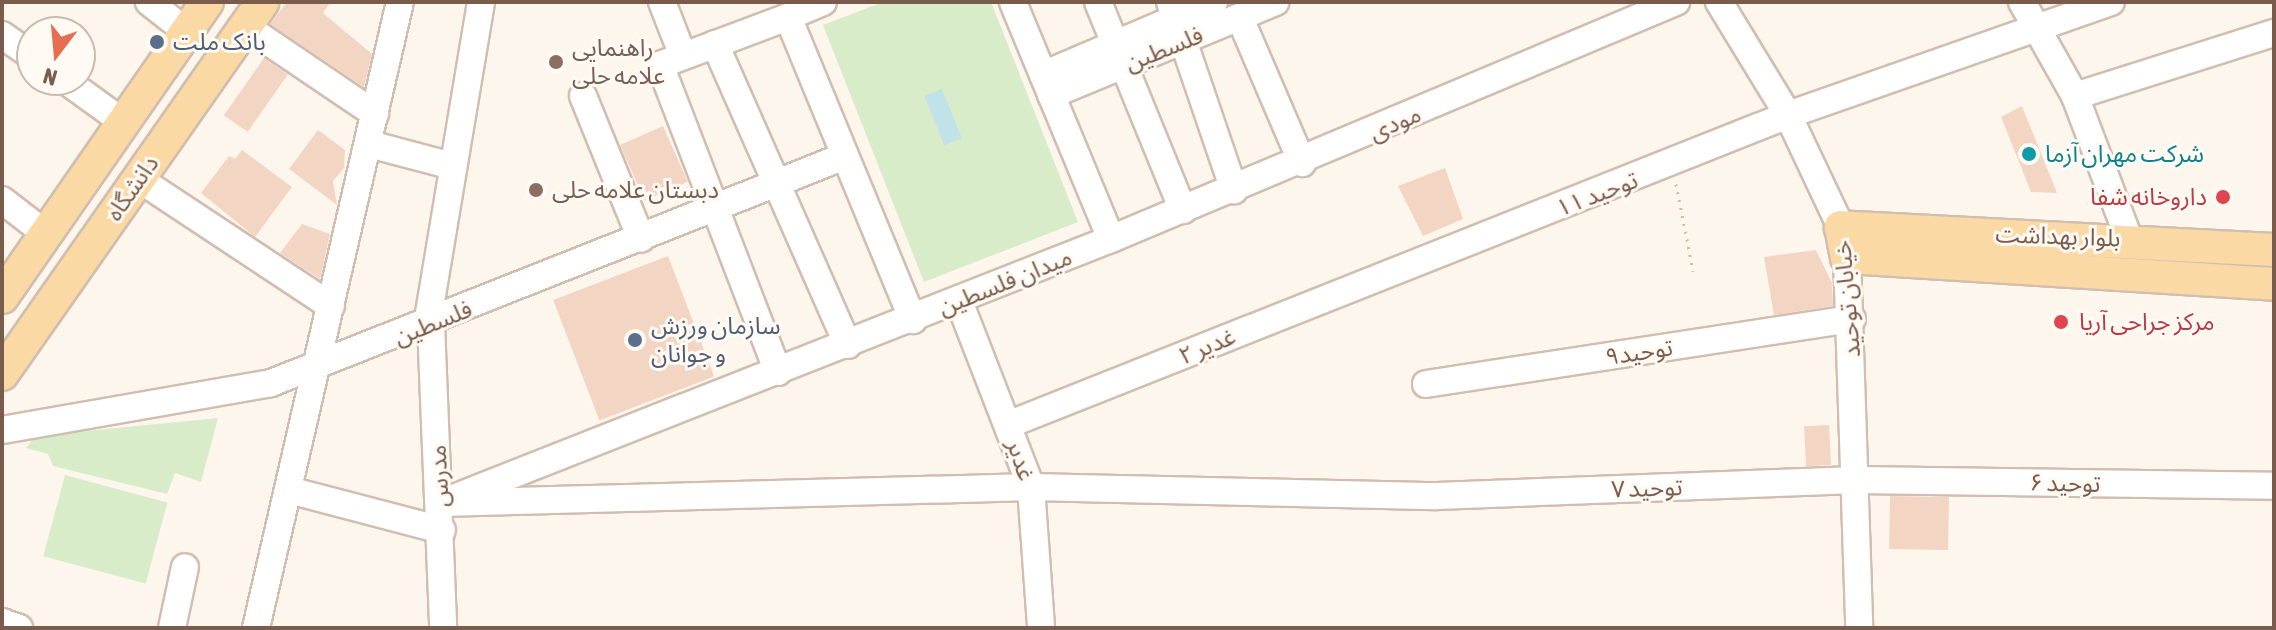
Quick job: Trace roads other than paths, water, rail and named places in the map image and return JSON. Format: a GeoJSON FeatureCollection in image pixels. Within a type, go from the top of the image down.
{"type":"FeatureCollection","features":[{"type":"Feature","properties":{"kind":"main road","name":"دانشگاه"},"geometry":{"type":"LineString","coordinates":[[2,297],[207,2]]}},
{"type":"Feature","properties":{"kind":"main road","name":"دانشگاه"},"geometry":{"type":"LineString","coordinates":[[2,374],[254,14]]}},
{"type":"Feature","properties":{"kind":"main road","name":"بلوار بهداشت"},"geometry":{"type":"LineString","coordinates":[[1844,242],[2129,239],[2274,250]]}},
{"type":"Feature","properties":{"kind":"main road","name":"بلوار بهداشت"},"geometry":{"type":"LineString","coordinates":[[1844,242],[2274,284]]}},
{"type":"Feature","properties":{"kind":"street"},"geometry":{"type":"LineString","coordinates":[[149,2],[187,32]]}},
{"type":"Feature","properties":{"kind":"street"},"geometry":{"type":"LineString","coordinates":[[256,628],[321,365],[331,306],[400,2]]}},
{"type":"Feature","properties":{"kind":"street","name":"مدرس"},"geometry":{"type":"LineString","coordinates":[[443,628],[441,503],[429,325],[452,166],[481,2]]}},
{"type":"Feature","properties":{"kind":"street"},"geometry":{"type":"LineString","coordinates":[[662,2],[671,60],[711,210],[778,372]]}},
{"type":"Feature","properties":{"kind":"street"},"geometry":{"type":"LineString","coordinates":[[671,60],[823,2]]}},
{"type":"Feature","properties":{"kind":"street"},"geometry":{"type":"LineString","coordinates":[[1013,2],[1111,239]]}},
{"type":"Feature","properties":{"kind":"street"},"geometry":{"type":"LineString","coordinates":[[1098,2],[1183,210]]}},
{"type":"Feature","properties":{"kind":"street","name":"فلسطین"},"geometry":{"type":"LineString","coordinates":[[1047,85],[1120,55],[1214,2]]}},
{"type":"Feature","properties":{"kind":"street","name":"فلسطین"},"geometry":{"type":"LineString","coordinates":[[1177,21],[1240,18],[1276,2]]}},
{"type":"Feature","properties":{"kind":"street","name":"مودی"},"geometry":{"type":"LineString","coordinates":[[1111,239],[1302,163],[1676,2]]}},
{"type":"Feature","properties":{"kind":"street","name":"خیابان توحید"},"geometry":{"type":"LineString","coordinates":[[1719,2],[1788,115],[1844,242],[1852,319],[1859,628]]}},
{"type":"Feature","properties":{"kind":"street"},"geometry":{"type":"LineString","coordinates":[[2022,2],[2035,33],[2075,96],[2129,239]]}},
{"type":"Feature","properties":{"kind":"street","name":"توحید ۱۱"},"geometry":{"type":"LineString","coordinates":[[1403,268],[1672,166],[1788,115],[2035,33],[2111,2]]}},
{"type":"Feature","properties":{"kind":"street"},"geometry":{"type":"LineString","coordinates":[[254,14],[375,114]]}},
{"type":"Feature","properties":{"kind":"street","name":"میدان فلسطین"},"geometry":{"type":"LineString","coordinates":[[788,17],[913,320],[1111,239]]}},
{"type":"Feature","properties":{"kind":"street"},"geometry":{"type":"LineString","coordinates":[[1240,18],[1302,163]]}},
{"type":"Feature","properties":{"kind":"street"},"geometry":{"type":"LineString","coordinates":[[1177,21],[1234,190]]}},
{"type":"Feature","properties":{"kind":"street"},"geometry":{"type":"LineString","coordinates":[[2075,96],[2274,33]]}},
{"type":"Feature","properties":{"kind":"street"},"geometry":{"type":"LineString","coordinates":[[715,44],[774,185],[848,345]]}},
{"type":"Feature","properties":{"kind":"street"},"geometry":{"type":"LineString","coordinates":[[87,96],[123,122]]}},
{"type":"Feature","properties":{"kind":"street"},"geometry":{"type":"LineString","coordinates":[[583,96],[641,239]]}},
{"type":"Feature","properties":{"kind":"street"},"geometry":{"type":"LineString","coordinates":[[369,144],[452,166]]}},
{"type":"Feature","properties":{"kind":"street","name":"فلسطین"},"geometry":{"type":"LineString","coordinates":[[2,430],[271,383],[429,325],[845,156]]}},
{"type":"Feature","properties":{"kind":"street"},"geometry":{"type":"LineString","coordinates":[[139,179],[331,306]]}},
{"type":"Feature","properties":{"kind":"street"},"geometry":{"type":"LineString","coordinates":[[2,200],[46,234]]}},
{"type":"Feature","properties":{"kind":"street","name":"غدیر ۲"},"geometry":{"type":"LineString","coordinates":[[1010,424],[1403,268]]}},
{"type":"Feature","properties":{"kind":"street","name":"غدیر"},"geometry":{"type":"LineString","coordinates":[[959,301],[1010,424],[1031,487],[1041,628]]}},
{"type":"Feature","properties":{"kind":"street","name":"توحید۹"},"geometry":{"type":"LineString","coordinates":[[1426,384],[1852,319]]}},
{"type":"Feature","properties":{"kind":"street"},"geometry":{"type":"LineString","coordinates":[[441,503],[913,320]]}},
{"type":"Feature","properties":{"kind":"street","name":"توحید ۶"},"geometry":{"type":"LineString","coordinates":[[1856,480],[2274,486]]}},
{"type":"Feature","properties":{"kind":"street","name":"توحید ۷"},"geometry":{"type":"LineString","coordinates":[[441,503],[734,500],[1031,487],[1437,496],[1856,480]]}},
{"type":"Feature","properties":{"kind":"street"},"geometry":{"type":"LineString","coordinates":[[289,490],[442,530]]}},
{"type":"Feature","properties":{"kind":"street"},"geometry":{"type":"LineString","coordinates":[[172,628],[185,567]]}},
{"type":"Feature","properties":{"kind":"street"},"geometry":{"type":"LineString","coordinates":[[2,622],[19,628]]}},
{"type":"Feature","properties":{"kind":"water"},"geometry":{"type":"Polygon","coordinates":[[[942,89],[962,138],[944,145],[924,96],[942,89]]]}},
{"type":"Feature","properties":{"kind":"place","name":"بانک ملت"},"geometry":{"type":"Point","coordinates":[157,42]}},
{"type":"Feature","properties":{"kind":"place","name":"راهنمایی علامه حلی"},"geometry":{"type":"Point","coordinates":[556,62]}},
{"type":"Feature","properties":{"kind":"place","name":"شرکت مهران آزما"},"geometry":{"type":"Point","coordinates":[2029,154]}},
{"type":"Feature","properties":{"kind":"place","name":"دبستان علامه حلی"},"geometry":{"type":"Point","coordinates":[536,190]}},
{"type":"Feature","properties":{"kind":"place","name":"داروخانه شفا"},"geometry":{"type":"Point","coordinates":[2223,197]}},
{"type":"Feature","properties":{"kind":"place","name":"مرکز جراحی آریا"},"geometry":{"type":"Point","coordinates":[2061,322]}},
{"type":"Feature","properties":{"kind":"place","name":"سازمان ورزش و جوانان"},"geometry":{"type":"Point","coordinates":[635,340]}}]}
